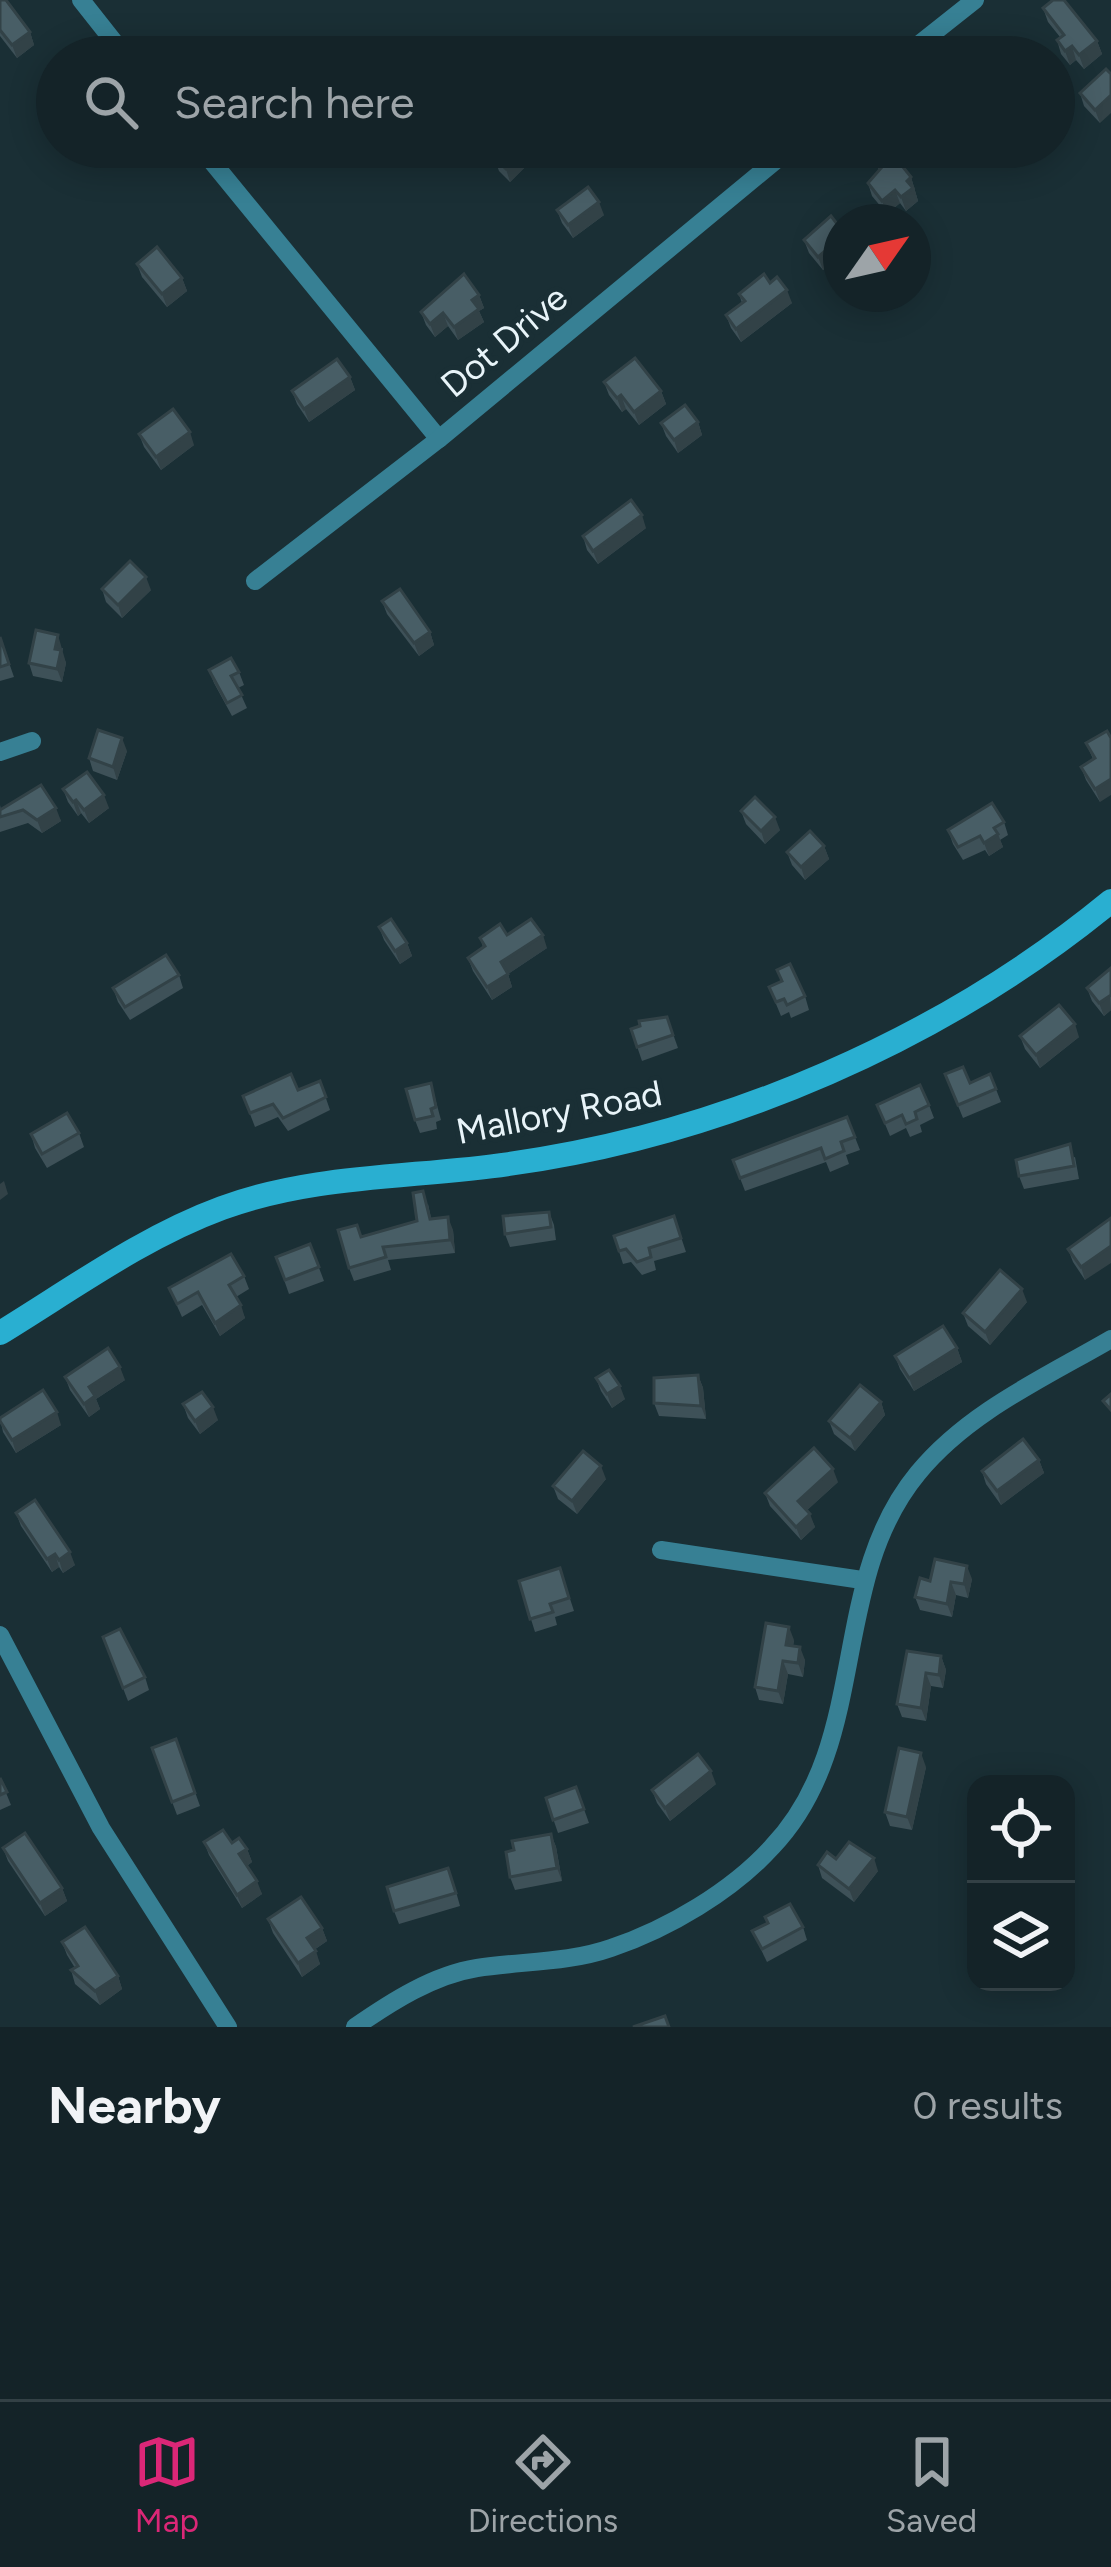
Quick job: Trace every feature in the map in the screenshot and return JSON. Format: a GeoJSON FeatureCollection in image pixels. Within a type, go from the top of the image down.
{"type":"FeatureCollection","features":[{"type":"Feature","properties":{"kind":"street"},"geometry":{"type":"LineString","coordinates":[[81,0],[109,36]]}},
{"type":"Feature","properties":{"kind":"street"},"geometry":{"type":"LineString","coordinates":[[930,36],[975,0]]}},
{"type":"Feature","properties":{"kind":"street"},"geometry":{"type":"LineString","coordinates":[[217,168],[439,440]]}},
{"type":"Feature","properties":{"kind":"street","name":"Dot Drive"},"geometry":{"type":"LineString","coordinates":[[255,581],[439,440],[767,168]]}},
{"type":"Feature","properties":{"kind":"street"},"geometry":{"type":"LineString","coordinates":[[0,752],[32,741]]}},
{"type":"Feature","properties":{"kind":"street","name":"Mallory Road"},"geometry":{"type":"LineString","coordinates":[[0,1333],[142,1246],[224,1207],[319,1183],[509,1165],[610,1146],[848,1063],[970,1005],[1046,955],[1111,901]]}},
{"type":"Feature","properties":{"kind":"street"},"geometry":{"type":"LineString","coordinates":[[355,2027],[432,1982],[473,1969],[570,1959],[611,1948],[707,1899],[750,1869],[795,1820],[826,1761],[840,1715],[862,1580],[894,1506],[949,1440],[1111,1339]]}},
{"type":"Feature","properties":{"kind":"street"},"geometry":{"type":"LineString","coordinates":[[661,1550],[862,1580]]}},
{"type":"Feature","properties":{"kind":"street"},"geometry":{"type":"LineString","coordinates":[[0,1635],[100,1828],[228,2027]]}},
{"type":"Feature","properties":{"kind":"building"},"geometry":{"type":"Polygon","coordinates":[[[0,0],[6,0],[30,32],[12,45],[0,30],[0,0]]]}},
{"type":"Feature","properties":{"kind":"building"},"geometry":{"type":"Polygon","coordinates":[[[1053,0],[1064,0],[1097,41],[1079,55],[1075,36],[1063,36],[1043,8],[1053,0]]]}},
{"type":"Feature","properties":{"kind":"building"},"geometry":{"type":"Polygon","coordinates":[[[1106,69],[1111,74],[1111,95],[1095,110],[1080,93],[1106,69]]]}},
{"type":"Feature","properties":{"kind":"building"},"geometry":{"type":"Polygon","coordinates":[[[881,168],[904,168],[913,188],[901,197],[895,190],[882,201],[868,183],[881,168]]]}},
{"type":"Feature","properties":{"kind":"building"},"geometry":{"type":"Polygon","coordinates":[[[588,187],[599,202],[568,225],[557,210],[588,187]]]}},
{"type":"Feature","properties":{"kind":"building"},"geometry":{"type":"Polygon","coordinates":[[[823,223],[823,253],[818,257],[804,240],[823,223]]]}},
{"type":"Feature","properties":{"kind":"building"},"geometry":{"type":"Polygon","coordinates":[[[157,247],[182,278],[162,294],[137,264],[157,247]]]}},
{"type":"Feature","properties":{"kind":"building"},"geometry":{"type":"Polygon","coordinates":[[[464,274],[479,295],[472,300],[479,309],[454,327],[443,313],[430,324],[421,312],[464,274]]]}},
{"type":"Feature","properties":{"kind":"building"},"geometry":{"type":"Polygon","coordinates":[[[764,274],[770,283],[777,277],[787,290],[736,329],[726,315],[745,301],[739,294],[764,274]]]}},
{"type":"Feature","properties":{"kind":"building"},"geometry":{"type":"Polygon","coordinates":[[[635,358],[661,391],[634,412],[604,382],[635,358]]]}},
{"type":"Feature","properties":{"kind":"building"},"geometry":{"type":"Polygon","coordinates":[[[337,359],[350,377],[304,409],[292,391],[337,359]]]}},
{"type":"Feature","properties":{"kind":"building"},"geometry":{"type":"Polygon","coordinates":[[[685,405],[698,422],[674,440],[661,423],[685,405]]]}},
{"type":"Feature","properties":{"kind":"building"},"geometry":{"type":"Polygon","coordinates":[[[173,409],[190,432],[156,457],[139,434],[173,409]]]}},
{"type":"Feature","properties":{"kind":"building"},"geometry":{"type":"Polygon","coordinates":[[[631,500],[642,515],[593,551],[583,536],[631,500]]]}},
{"type":"Feature","properties":{"kind":"building"},"geometry":{"type":"Polygon","coordinates":[[[130,561],[146,577],[118,605],[102,589],[130,561]]]}},
{"type":"Feature","properties":{"kind":"building"},"geometry":{"type":"Polygon","coordinates":[[[400,589],[430,632],[414,643],[382,601],[400,589]]]}},
{"type":"Feature","properties":{"kind":"building"},"geometry":{"type":"Polygon","coordinates":[[[36,630],[58,635],[57,669],[29,663],[36,630]]]}},
{"type":"Feature","properties":{"kind":"building"},"geometry":{"type":"Polygon","coordinates":[[[0,637],[9,664],[0,667],[0,637]]]}},
{"type":"Feature","properties":{"kind":"building"},"geometry":{"type":"Polygon","coordinates":[[[231,658],[239,672],[231,676],[242,695],[227,703],[209,670],[231,658]]]}},
{"type":"Feature","properties":{"kind":"building"},"geometry":{"type":"Polygon","coordinates":[[[98,730],[122,738],[113,767],[89,758],[98,730]]]}},
{"type":"Feature","properties":{"kind":"building"},"geometry":{"type":"Polygon","coordinates":[[[1107,731],[1111,779],[1095,789],[1081,767],[1095,758],[1086,743],[1107,731]]]}},
{"type":"Feature","properties":{"kind":"building"},"geometry":{"type":"Polygon","coordinates":[[[87,772],[104,795],[84,810],[63,789],[87,772]]]}},
{"type":"Feature","properties":{"kind":"building"},"geometry":{"type":"Polygon","coordinates":[[[41,785],[56,808],[37,820],[23,810],[0,817],[0,810],[41,785]]]}},
{"type":"Feature","properties":{"kind":"building"},"geometry":{"type":"Polygon","coordinates":[[[755,797],[775,817],[761,831],[741,811],[755,797]]]}},
{"type":"Feature","properties":{"kind":"building"},"geometry":{"type":"Polygon","coordinates":[[[992,803],[1004,822],[994,828],[998,834],[984,843],[980,836],[958,847],[948,830],[992,803]]]}},
{"type":"Feature","properties":{"kind":"building"},"geometry":{"type":"Polygon","coordinates":[[[810,831],[824,846],[801,867],[787,852],[810,831]]]}},
{"type":"Feature","properties":{"kind":"building"},"geometry":{"type":"Polygon","coordinates":[[[391,919],[407,943],[395,951],[379,927],[391,919]]]}},
{"type":"Feature","properties":{"kind":"building"},"geometry":{"type":"Polygon","coordinates":[[[531,919],[543,935],[501,962],[508,974],[487,987],[468,958],[485,946],[480,938],[500,924],[507,935],[531,919]]]}},
{"type":"Feature","properties":{"kind":"building"},"geometry":{"type":"Polygon","coordinates":[[[166,955],[179,975],[125,1007],[113,988],[166,955]]]}},
{"type":"Feature","properties":{"kind":"building"},"geometry":{"type":"Polygon","coordinates":[[[790,964],[805,996],[787,1005],[784,999],[776,1002],[769,987],[782,981],[777,970],[790,964]]]}},
{"type":"Feature","properties":{"kind":"building"},"geometry":{"type":"Polygon","coordinates":[[[1111,968],[1111,995],[1099,1003],[1087,988],[1111,968]]]}},
{"type":"Feature","properties":{"kind":"building"},"geometry":{"type":"Polygon","coordinates":[[[1059,1005],[1075,1024],[1036,1055],[1020,1036],[1059,1005]]]}},
{"type":"Feature","properties":{"kind":"building"},"geometry":{"type":"Polygon","coordinates":[[[667,1017],[673,1035],[637,1047],[631,1029],[640,1026],[639,1021],[667,1017]]]}},
{"type":"Feature","properties":{"kind":"building"},"geometry":{"type":"Polygon","coordinates":[[[963,1067],[970,1083],[990,1074],[996,1089],[958,1105],[945,1074],[963,1067]]]}},
{"type":"Feature","properties":{"kind":"building"},"geometry":{"type":"Polygon","coordinates":[[[291,1074],[298,1090],[320,1081],[326,1097],[283,1118],[273,1104],[250,1113],[243,1096],[291,1074]]]}},
{"type":"Feature","properties":{"kind":"building"},"geometry":{"type":"Polygon","coordinates":[[[431,1083],[433,1116],[415,1120],[406,1089],[431,1083]]]}},
{"type":"Feature","properties":{"kind":"building"},"geometry":{"type":"Polygon","coordinates":[[[920,1085],[929,1105],[915,1112],[917,1119],[906,1124],[902,1115],[885,1123],[877,1105],[920,1085]]]}},
{"type":"Feature","properties":{"kind":"building"},"geometry":{"type":"Polygon","coordinates":[[[67,1113],[79,1133],[42,1154],[31,1134],[67,1113]]]}},
{"type":"Feature","properties":{"kind":"building"},"geometry":{"type":"Polygon","coordinates":[[[847,1117],[855,1137],[841,1142],[844,1151],[825,1159],[821,1148],[740,1178],[733,1160],[847,1117]]]}},
{"type":"Feature","properties":{"kind":"building"},"geometry":{"type":"Polygon","coordinates":[[[1070,1144],[1074,1166],[1019,1176],[1016,1160],[1070,1144]]]}},
{"type":"Feature","properties":{"kind":"building"},"geometry":{"type":"Polygon","coordinates":[[[423,1191],[430,1219],[448,1217],[450,1240],[383,1247],[386,1257],[349,1268],[338,1230],[357,1225],[361,1237],[417,1221],[413,1193],[423,1191]]]}},
{"type":"Feature","properties":{"kind":"building"},"geometry":{"type":"Polygon","coordinates":[[[549,1212],[551,1227],[505,1234],[503,1216],[549,1212]]]}},
{"type":"Feature","properties":{"kind":"building"},"geometry":{"type":"Polygon","coordinates":[[[674,1216],[681,1238],[649,1248],[651,1257],[637,1262],[626,1249],[619,1251],[614,1236],[674,1216]]]}},
{"type":"Feature","properties":{"kind":"building"},"geometry":{"type":"Polygon","coordinates":[[[1111,1218],[1111,1246],[1081,1267],[1068,1249],[1111,1218]]]}},
{"type":"Feature","properties":{"kind":"building"},"geometry":{"type":"Polygon","coordinates":[[[310,1244],[319,1267],[285,1280],[276,1257],[310,1244]]]}},
{"type":"Feature","properties":{"kind":"building"},"geometry":{"type":"Polygon","coordinates":[[[231,1254],[244,1276],[229,1285],[241,1305],[215,1323],[198,1292],[177,1304],[169,1288],[231,1254]]]}},
{"type":"Feature","properties":{"kind":"building"},"geometry":{"type":"Polygon","coordinates":[[[1000,1270],[1022,1289],[985,1332],[963,1313],[1000,1270]]]}},
{"type":"Feature","properties":{"kind":"building"},"geometry":{"type":"Polygon","coordinates":[[[943,1326],[957,1348],[909,1378],[895,1356],[943,1326]]]}},
{"type":"Feature","properties":{"kind":"building"},"geometry":{"type":"Polygon","coordinates":[[[108,1348],[120,1367],[89,1387],[95,1396],[84,1404],[65,1377],[108,1348]]]}},
{"type":"Feature","properties":{"kind":"building"},"geometry":{"type":"Polygon","coordinates":[[[609,1370],[620,1386],[607,1394],[596,1378],[609,1370]]]}},
{"type":"Feature","properties":{"kind":"building"},"geometry":{"type":"Polygon","coordinates":[[[698,1375],[701,1406],[654,1403],[654,1378],[698,1375]]]}},
{"type":"Feature","properties":{"kind":"building"},"geometry":{"type":"Polygon","coordinates":[[[860,1385],[881,1402],[850,1438],[829,1421],[860,1385]]]}},
{"type":"Feature","properties":{"kind":"building"},"geometry":{"type":"Polygon","coordinates":[[[43,1390],[57,1412],[12,1440],[0,1418],[43,1390]]]}},
{"type":"Feature","properties":{"kind":"building"},"geometry":{"type":"Polygon","coordinates":[[[202,1392],[213,1407],[195,1421],[183,1404],[202,1392]]]}},
{"type":"Feature","properties":{"kind":"building"},"geometry":{"type":"Polygon","coordinates":[[[1023,1439],[1039,1460],[997,1491],[982,1471],[1023,1439]]]}},
{"type":"Feature","properties":{"kind":"building"},"geometry":{"type":"Polygon","coordinates":[[[814,1448],[833,1469],[798,1501],[810,1514],[796,1527],[765,1493],[814,1448]]]}},
{"type":"Feature","properties":{"kind":"building"},"geometry":{"type":"Polygon","coordinates":[[[583,1451],[601,1466],[572,1501],[553,1486],[583,1451]]]}},
{"type":"Feature","properties":{"kind":"building"},"geometry":{"type":"Polygon","coordinates":[[[35,1500],[70,1552],[59,1560],[55,1554],[47,1559],[16,1513],[35,1500]]]}},
{"type":"Feature","properties":{"kind":"building"},"geometry":{"type":"Polygon","coordinates":[[[935,1559],[967,1566],[964,1584],[951,1582],[947,1604],[915,1597],[920,1578],[930,1581],[935,1559]]]}},
{"type":"Feature","properties":{"kind":"building"},"geometry":{"type":"Polygon","coordinates":[[[560,1568],[569,1598],[550,1604],[553,1612],[530,1619],[519,1581],[560,1568]]]}},
{"type":"Feature","properties":{"kind":"building"},"geometry":{"type":"Polygon","coordinates":[[[766,1623],[789,1627],[786,1645],[800,1647],[798,1663],[783,1661],[778,1691],[755,1687],[766,1623]]]}},
{"type":"Feature","properties":{"kind":"building"},"geometry":{"type":"Polygon","coordinates":[[[120,1629],[145,1677],[123,1688],[103,1637],[120,1629]]]}},
{"type":"Feature","properties":{"kind":"building"},"geometry":{"type":"Polygon","coordinates":[[[907,1651],[941,1656],[939,1675],[926,1673],[921,1708],[897,1704],[907,1651]]]}},
{"type":"Feature","properties":{"kind":"building"},"geometry":{"type":"Polygon","coordinates":[[[176,1739],[195,1793],[172,1802],[152,1748],[176,1739]]]}},
{"type":"Feature","properties":{"kind":"building"},"geometry":{"type":"Polygon","coordinates":[[[899,1748],[921,1753],[907,1817],[885,1812],[899,1748]]]}},
{"type":"Feature","properties":{"kind":"building"},"geometry":{"type":"Polygon","coordinates":[[[698,1754],[711,1771],[665,1808],[652,1790],[698,1754]]]}},
{"type":"Feature","properties":{"kind":"building"},"geometry":{"type":"Polygon","coordinates":[[[576,1787],[584,1809],[553,1820],[546,1798],[576,1787]]]}},
{"type":"Feature","properties":{"kind":"building"},"geometry":{"type":"Polygon","coordinates":[[[223,1830],[232,1843],[239,1838],[247,1849],[239,1854],[257,1881],[237,1895],[204,1842],[223,1830]]]}},
{"type":"Feature","properties":{"kind":"building"},"geometry":{"type":"Polygon","coordinates":[[[25,1833],[62,1888],[40,1903],[3,1848],[25,1833]]]}},
{"type":"Feature","properties":{"kind":"building"},"geometry":{"type":"Polygon","coordinates":[[[551,1834],[557,1868],[510,1877],[506,1852],[514,1850],[512,1841],[551,1834]]]}},
{"type":"Feature","properties":{"kind":"building"},"geometry":{"type":"Polygon","coordinates":[[[849,1842],[874,1858],[849,1889],[818,1865],[827,1852],[836,1859],[849,1842]]]}},
{"type":"Feature","properties":{"kind":"building"},"geometry":{"type":"Polygon","coordinates":[[[448,1868],[456,1893],[394,1911],[387,1887],[448,1868]]]}},
{"type":"Feature","properties":{"kind":"building"},"geometry":{"type":"Polygon","coordinates":[[[301,1897],[322,1928],[307,1938],[316,1951],[298,1963],[268,1919],[301,1897]]]}},
{"type":"Feature","properties":{"kind":"building"},"geometry":{"type":"Polygon","coordinates":[[[790,1904],[803,1927],[762,1949],[752,1931],[768,1923],[765,1917],[790,1904]]]}},
{"type":"Feature","properties":{"kind":"building"},"geometry":{"type":"Polygon","coordinates":[[[85,1927],[118,1976],[95,1991],[71,1970],[78,1966],[62,1942],[85,1927]]]}},
{"type":"Feature","properties":{"kind":"building"},"geometry":{"type":"Polygon","coordinates":[[[665,2016],[669,2027],[633,2027],[665,2016]]]}}]}
